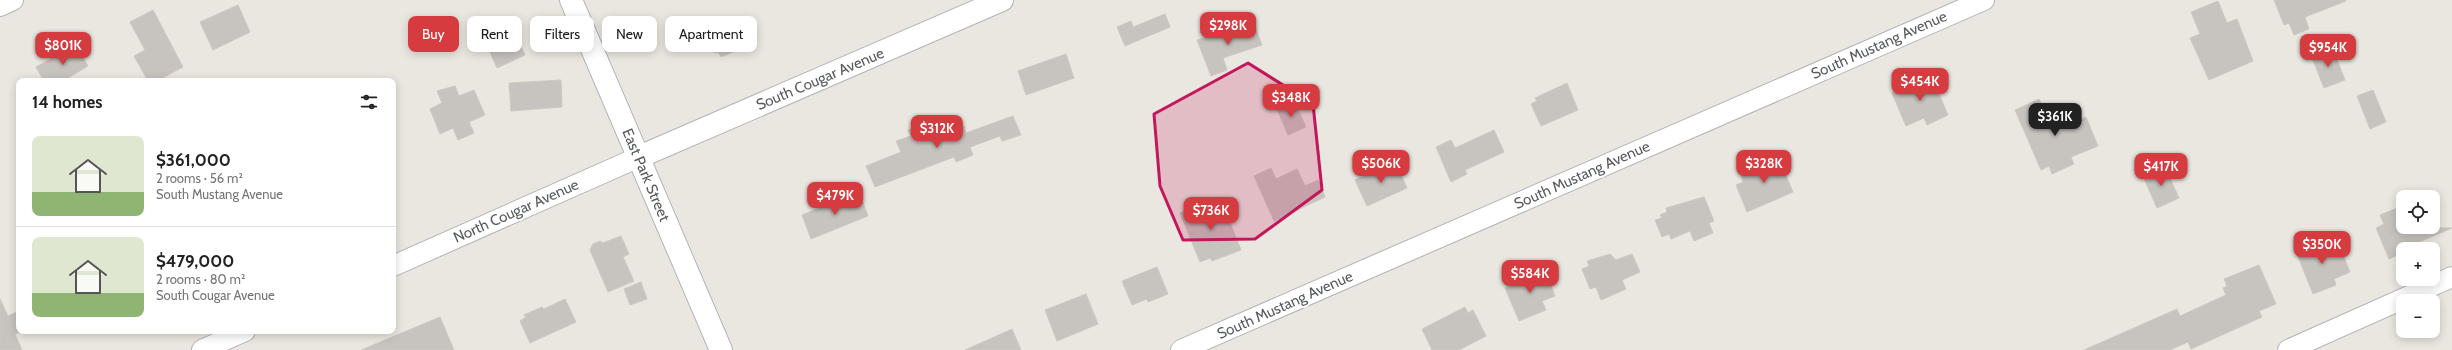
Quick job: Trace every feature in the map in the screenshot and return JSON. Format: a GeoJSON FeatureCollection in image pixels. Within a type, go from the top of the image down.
{"type":"FeatureCollection","features":[{"type":"Feature","properties":{"kind":"street"},"geometry":{"type":"LineString","coordinates":[[0,6],[13,0]]}},
{"type":"Feature","properties":{"kind":"street","name":"East Park Street"},"geometry":{"type":"LineString","coordinates":[[571,0],[721,350]]}},
{"type":"Feature","properties":{"kind":"street","name":"South Cougar Avenue"},"geometry":{"type":"LineString","coordinates":[[639,157],[1002,0]]}},
{"type":"Feature","properties":{"kind":"street","name":"South Mustang Avenue"},"geometry":{"type":"LineString","coordinates":[[1181,350],[1984,0]]}},
{"type":"Feature","properties":{"kind":"street","name":"North Cougar Avenue"},"geometry":{"type":"LineString","coordinates":[[396,265],[639,157]]}},
{"type":"Feature","properties":{"kind":"street"},"geometry":{"type":"LineString","coordinates":[[2288,350],[2452,277]]}},
{"type":"Feature","properties":{"kind":"street"},"geometry":{"type":"LineString","coordinates":[[202,350],[238,334]]}},
{"type":"Feature","properties":{"kind":"highlighted area"},"geometry":{"type":"Polygon","coordinates":[[[1248,63],[1313,104],[1322,190],[1255,239],[1183,240],[1160,186],[1154,114],[1248,63]]]}},
{"type":"Feature","properties":{"kind":"building"},"geometry":{"type":"Polygon","coordinates":[[[2274,0],[2346,1],[2305,17],[2309,29],[2294,35],[2289,23],[2284,25],[2274,0]]]}},
{"type":"Feature","properties":{"kind":"building"},"geometry":{"type":"Polygon","coordinates":[[[2218,1],[2227,23],[2237,19],[2253,61],[2209,80],[2190,38],[2200,34],[2191,12],[2218,1]]]}},
{"type":"Feature","properties":{"kind":"building"},"geometry":{"type":"Polygon","coordinates":[[[238,5],[250,32],[213,50],[200,22],[238,5]]]}},
{"type":"Feature","properties":{"kind":"building"},"geometry":{"type":"Polygon","coordinates":[[[153,10],[183,67],[163,78],[146,78],[134,56],[145,50],[130,22],[153,10]]]}},
{"type":"Feature","properties":{"kind":"building"},"geometry":{"type":"Polygon","coordinates":[[[1165,14],[1170,27],[1125,46],[1117,27],[1131,21],[1133,27],[1165,14]]]}},
{"type":"Feature","properties":{"kind":"building"},"geometry":{"type":"Polygon","coordinates":[[[1253,21],[1262,45],[1223,58],[1227,70],[1211,76],[1197,40],[1253,21]]]}},
{"type":"Feature","properties":{"kind":"building"},"geometry":{"type":"Polygon","coordinates":[[[75,45],[88,66],[68,78],[42,78],[36,67],[75,45]]]}},
{"type":"Feature","properties":{"kind":"building"},"geometry":{"type":"Polygon","coordinates":[[[2332,47],[2345,80],[2324,88],[2311,55],[2332,47]]]}},
{"type":"Feature","properties":{"kind":"building"},"geometry":{"type":"Polygon","coordinates":[[[522,48],[525,55],[497,68],[490,52],[522,52],[522,48]]]}},
{"type":"Feature","properties":{"kind":"building"},"geometry":{"type":"Polygon","coordinates":[[[718,52],[733,52],[721,57],[718,52]]]}},
{"type":"Feature","properties":{"kind":"building"},"geometry":{"type":"Polygon","coordinates":[[[1066,54],[1074,78],[1026,95],[1018,71],[1066,54]]]}},
{"type":"Feature","properties":{"kind":"building"},"geometry":{"type":"Polygon","coordinates":[[[1930,73],[1948,115],[1927,125],[1924,118],[1906,126],[1892,93],[1918,82],[1917,79],[1930,73]]]}},
{"type":"Feature","properties":{"kind":"building"},"geometry":{"type":"Polygon","coordinates":[[[561,80],[562,107],[511,111],[509,83],[561,80]]]}},
{"type":"Feature","properties":{"kind":"building"},"geometry":{"type":"Polygon","coordinates":[[[1567,83],[1578,110],[1541,126],[1531,104],[1537,101],[1535,98],[1567,83]]]}},
{"type":"Feature","properties":{"kind":"building"},"geometry":{"type":"Polygon","coordinates":[[[455,86],[459,96],[474,90],[485,115],[469,122],[474,133],[458,140],[453,128],[440,134],[430,109],[442,103],[437,91],[455,86]]]}},
{"type":"Feature","properties":{"kind":"building"},"geometry":{"type":"Polygon","coordinates":[[[2373,90],[2386,122],[2370,129],[2357,96],[2373,90]]]}},
{"type":"Feature","properties":{"kind":"building"},"geometry":{"type":"Polygon","coordinates":[[[2039,99],[2050,124],[2066,117],[2069,125],[2086,117],[2098,146],[2071,157],[2074,164],[2052,174],[2049,166],[2041,170],[2015,110],[2039,99]]]}},
{"type":"Feature","properties":{"kind":"building"},"geometry":{"type":"Polygon","coordinates":[[[1294,101],[1306,127],[1288,135],[1277,109],[1294,101]]]}},
{"type":"Feature","properties":{"kind":"building"},"geometry":{"type":"Polygon","coordinates":[[[1013,116],[1021,135],[1002,141],[1000,136],[970,147],[973,155],[956,162],[954,157],[875,187],[866,166],[901,152],[896,141],[911,136],[908,130],[922,125],[928,140],[964,126],[966,133],[1013,116]]]}},
{"type":"Feature","properties":{"kind":"building"},"geometry":{"type":"Polygon","coordinates":[[[1494,130],[1504,152],[1465,170],[1467,174],[1451,182],[1436,147],[1451,140],[1455,148],[1494,130]]]}},
{"type":"Feature","properties":{"kind":"building"},"geometry":{"type":"Polygon","coordinates":[[[1777,155],[1793,192],[1747,212],[1736,185],[1743,182],[1741,176],[1760,168],[1758,163],[1777,155]]]}},
{"type":"Feature","properties":{"kind":"building"},"geometry":{"type":"Polygon","coordinates":[[[1395,162],[1407,188],[1367,206],[1355,180],[1395,162]]]}},
{"type":"Feature","properties":{"kind":"building"},"geometry":{"type":"Polygon","coordinates":[[[2165,167],[2179,198],[2157,208],[2143,176],[2165,167]]]}},
{"type":"Feature","properties":{"kind":"building"},"geometry":{"type":"Polygon","coordinates":[[[1271,168],[1276,179],[1297,169],[1305,186],[1318,180],[1325,197],[1274,221],[1254,176],[1271,168]]]}},
{"type":"Feature","properties":{"kind":"building"},"geometry":{"type":"Polygon","coordinates":[[[859,192],[868,216],[811,239],[802,215],[859,192]]]}},
{"type":"Feature","properties":{"kind":"building"},"geometry":{"type":"Polygon","coordinates":[[[1220,197],[1241,250],[1212,261],[1210,258],[1200,262],[1180,213],[1220,197]]]}},
{"type":"Feature","properties":{"kind":"building"},"geometry":{"type":"Polygon","coordinates":[[[1704,197],[1714,221],[1709,223],[1713,233],[1694,241],[1690,231],[1671,239],[1669,234],[1662,237],[1655,220],[1662,218],[1660,215],[1667,212],[1666,208],[1704,197]]]}},
{"type":"Feature","properties":{"kind":"building"},"geometry":{"type":"Polygon","coordinates":[[[2396,208],[2396,234],[2438,234],[2419,242],[2396,242],[2396,256],[2389,259],[2376,228],[2384,224],[2380,215],[2396,208]]]}},
{"type":"Feature","properties":{"kind":"building"},"geometry":{"type":"Polygon","coordinates":[[[2440,228],[2452,228],[2440,233],[2440,228]]]}},
{"type":"Feature","properties":{"kind":"building"},"geometry":{"type":"Polygon","coordinates":[[[621,236],[629,254],[623,257],[634,281],[608,292],[590,250],[593,244],[600,241],[603,243],[621,236]]]}},
{"type":"Feature","properties":{"kind":"building"},"geometry":{"type":"Polygon","coordinates":[[[2337,240],[2350,272],[2334,279],[2336,285],[2313,294],[2295,249],[2311,242],[2314,250],[2337,240]]]}},
{"type":"Feature","properties":{"kind":"building"},"geometry":{"type":"Polygon","coordinates":[[[1610,254],[1616,260],[1632,254],[1640,272],[1622,280],[1626,289],[1601,300],[1596,287],[1590,289],[1582,269],[1589,266],[1587,261],[1610,254]]]}},
{"type":"Feature","properties":{"kind":"building"},"geometry":{"type":"Polygon","coordinates":[[[2259,265],[2276,304],[2259,311],[2262,317],[2191,349],[2188,342],[2170,350],[2084,350],[2177,309],[2180,316],[2226,295],[2223,288],[2227,286],[2224,279],[2259,265]]]}},
{"type":"Feature","properties":{"kind":"building"},"geometry":{"type":"Polygon","coordinates":[[[1157,267],[1168,294],[1148,302],[1147,299],[1132,305],[1122,281],[1157,267]]]}},
{"type":"Feature","properties":{"kind":"building"},"geometry":{"type":"Polygon","coordinates":[[[1544,268],[1555,296],[1542,301],[1546,310],[1519,321],[1505,288],[1516,284],[1514,280],[1544,268]]]}},
{"type":"Feature","properties":{"kind":"building"},"geometry":{"type":"Polygon","coordinates":[[[641,282],[647,299],[630,305],[624,289],[641,282]]]}},
{"type":"Feature","properties":{"kind":"building"},"geometry":{"type":"Polygon","coordinates":[[[1086,294],[1098,324],[1057,341],[1045,310],[1086,294]]]}},
{"type":"Feature","properties":{"kind":"building"},"geometry":{"type":"Polygon","coordinates":[[[0,299],[8,316],[16,312],[15,334],[22,350],[0,350],[0,299]]]}},
{"type":"Feature","properties":{"kind":"building"},"geometry":{"type":"Polygon","coordinates":[[[565,299],[576,322],[530,343],[520,321],[526,317],[524,315],[542,307],[544,309],[565,299]]]}},
{"type":"Feature","properties":{"kind":"building"},"geometry":{"type":"Polygon","coordinates":[[[1465,307],[1468,313],[1473,310],[1486,336],[1459,350],[1432,350],[1422,329],[1465,307]]]}},
{"type":"Feature","properties":{"kind":"building"},"geometry":{"type":"Polygon","coordinates":[[[440,317],[454,350],[361,350],[440,317]]]}},
{"type":"Feature","properties":{"kind":"building"},"geometry":{"type":"Polygon","coordinates":[[[1012,329],[1021,350],[965,350],[1012,329]]]}}]}
